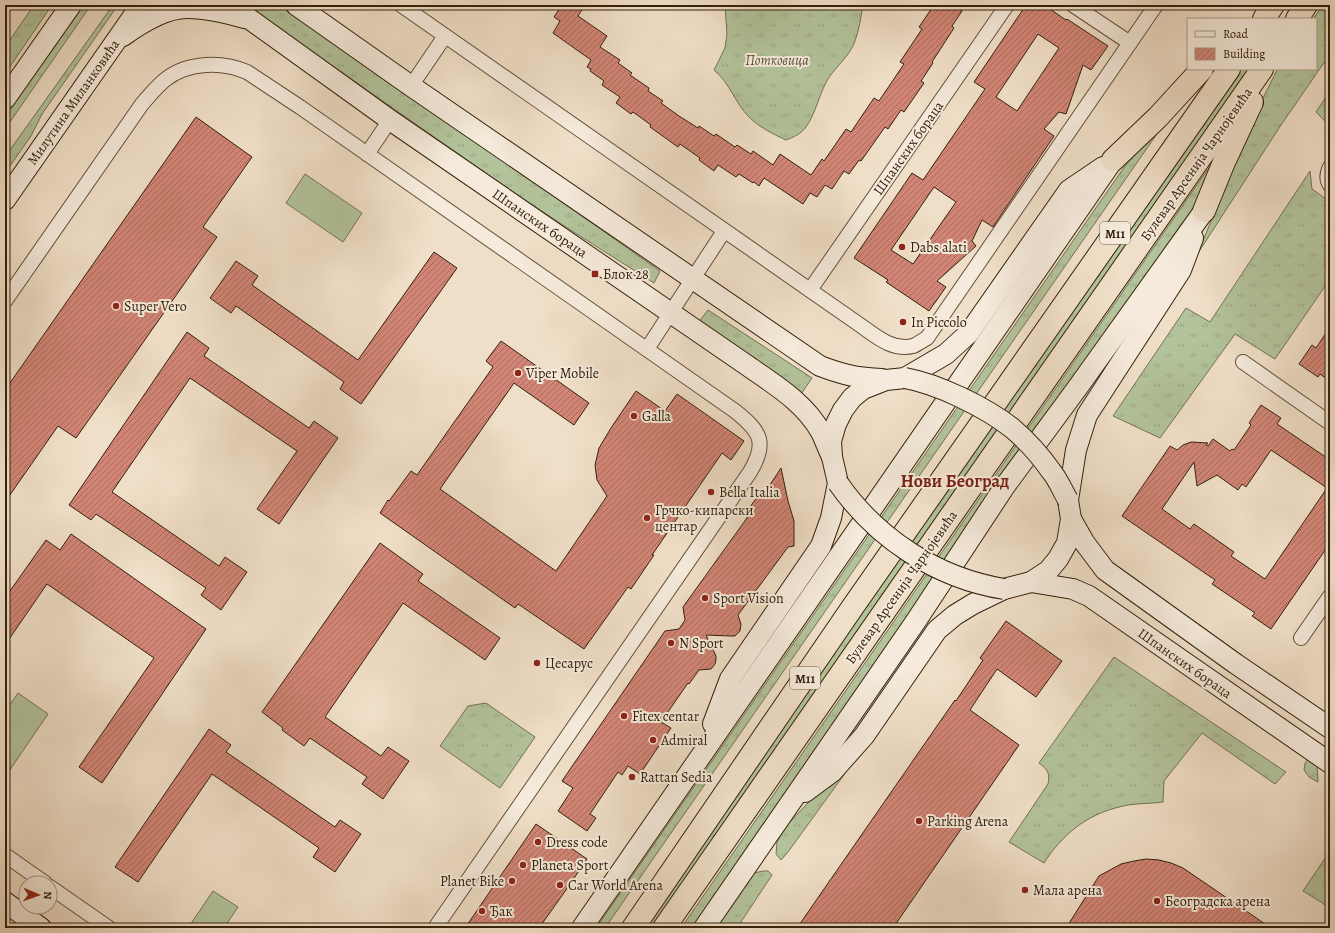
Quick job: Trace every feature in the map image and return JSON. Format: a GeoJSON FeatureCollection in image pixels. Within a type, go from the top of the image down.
{"type":"FeatureCollection","features":[{"type":"Feature","properties":{"kind":"highway"},"geometry":{"type":"LineString","coordinates":[[1265,18],[1273,5]]}},
{"type":"Feature","properties":{"kind":"highway"},"geometry":{"type":"LineString","coordinates":[[1298,18],[1306,5]]}},
{"type":"Feature","properties":{"kind":"highway"},"geometry":{"type":"LineString","coordinates":[[1113,160],[1158,117],[1201,70]]}},
{"type":"Feature","properties":{"kind":"highway","name":"Булевар Арсенија Чарнојевића"},"geometry":{"type":"LineString","coordinates":[[633,928],[852,608],[1228,70]]}},
{"type":"Feature","properties":{"kind":"highway","name":"Булевар Арсенија Чарнојевића"},"geometry":{"type":"LineString","coordinates":[[664,928],[1261,70]]}},
{"type":"Feature","properties":{"kind":"highway"},"geometry":{"type":"LineString","coordinates":[[1204,210],[1230,148],[1269,70]]}},
{"type":"Feature","properties":{"kind":"street","name":"Милутина Миланковића"},"geometry":{"type":"LineString","coordinates":[[5,200],[141,5]]}},
{"type":"Feature","properties":{"kind":"street","name":"Шпанских бораца"},"geometry":{"type":"LineString","coordinates":[[230,5],[390,120],[748,366],[796,401],[806,410],[822,433],[832,457]]}},
{"type":"Feature","properties":{"kind":"street"},"geometry":{"type":"LineString","coordinates":[[296,5],[411,86],[820,366],[858,378],[895,379]]}},
{"type":"Feature","properties":{"kind":"street"},"geometry":{"type":"LineString","coordinates":[[401,5],[886,343],[900,347],[914,346],[927,338],[1156,5]]}},
{"type":"Feature","properties":{"kind":"street","name":"Шпанских бораца"},"geometry":{"type":"LineString","coordinates":[[810,290],[1007,5]]}},
{"type":"Feature","properties":{"kind":"street"},"geometry":{"type":"LineString","coordinates":[[1073,5],[1130,43]]}},
{"type":"Feature","properties":{"kind":"street"},"geometry":{"type":"LineString","coordinates":[[114,44],[133,29],[165,12],[185,8],[204,8],[250,19]]}},
{"type":"Feature","properties":{"kind":"street"},"geometry":{"type":"LineString","coordinates":[[5,99],[66,10]]}},
{"type":"Feature","properties":{"kind":"street"},"geometry":{"type":"LineString","coordinates":[[411,86],[446,36]]}},
{"type":"Feature","properties":{"kind":"street"},"geometry":{"type":"LineString","coordinates":[[5,301],[142,104],[158,86],[167,78],[190,68],[213,64],[238,68],[247,72],[368,154],[735,411],[756,430],[759,446],[758,458],[750,472],[435,928]]}},
{"type":"Feature","properties":{"kind":"street"},"geometry":{"type":"LineString","coordinates":[[368,154],[390,120]]}},
{"type":"Feature","properties":{"kind":"street"},"geometry":{"type":"LineString","coordinates":[[1004,589],[968,581],[947,573],[915,557],[893,541],[849,499],[838,482],[832,457],[831,441],[836,424],[843,410],[852,398],[863,389],[895,379],[946,354],[969,334],[1069,190],[1113,160]]}},
{"type":"Feature","properties":{"kind":"street"},"geometry":{"type":"LineString","coordinates":[[582,925],[1113,160]]}},
{"type":"Feature","properties":{"kind":"street"},"geometry":{"type":"LineString","coordinates":[[1330,167],[1328,173],[1330,185]]}},
{"type":"Feature","properties":{"kind":"street"},"geometry":{"type":"LineString","coordinates":[[792,802],[832,772],[864,736],[937,630],[955,615],[973,604],[1004,589],[1031,582],[1048,572],[1063,551],[1067,543],[1069,509],[1076,450],[1087,415],[1181,270],[1204,210]]}},
{"type":"Feature","properties":{"kind":"street","name":"Булевар Арсенија Чарнојевића"},"geometry":{"type":"LineString","coordinates":[[704,928],[916,621],[1004,486],[1078,387],[1204,210]]}},
{"type":"Feature","properties":{"kind":"street"},"geometry":{"type":"LineString","coordinates":[[647,349],[724,231]]}},
{"type":"Feature","properties":{"kind":"street"},"geometry":{"type":"LineString","coordinates":[[1243,362],[1330,423]]}},
{"type":"Feature","properties":{"kind":"street","name":"Шпанских бораца"},"geometry":{"type":"LineString","coordinates":[[895,379],[921,381],[956,396],[983,410],[1011,428],[1035,451],[1052,472],[1084,542],[1105,570],[1236,664],[1330,728]]}},
{"type":"Feature","properties":{"kind":"street"},"geometry":{"type":"LineString","coordinates":[[704,750],[730,680],[821,546],[831,518],[838,482]]}},
{"type":"Feature","properties":{"kind":"street","name":"Шпанских бораца"},"geometry":{"type":"LineString","coordinates":[[1031,582],[1073,589],[1090,596],[1330,763]]}},
{"type":"Feature","properties":{"kind":"street"},"geometry":{"type":"LineString","coordinates":[[1301,638],[1330,596]]}},
{"type":"Feature","properties":{"kind":"street"},"geometry":{"type":"LineString","coordinates":[[5,856],[33,875]]}},
{"type":"Feature","properties":{"kind":"street"},"geometry":{"type":"LineString","coordinates":[[58,893],[109,928]]}},
{"type":"Feature","properties":{"kind":"street"},"geometry":{"type":"LineString","coordinates":[[5,902],[42,928]]}},
{"type":"Feature","properties":{"kind":"green space"},"geometry":{"type":"Polygon","coordinates":[[[34,5],[52,5],[5,74],[5,47],[34,5]]]}},
{"type":"Feature","properties":{"kind":"green space"},"geometry":{"type":"Polygon","coordinates":[[[84,5],[91,5],[5,129],[5,117],[84,5]]]}},
{"type":"Feature","properties":{"kind":"green space"},"geometry":{"type":"Polygon","coordinates":[[[113,5],[118,5],[42,114],[31,136],[5,173],[5,157],[113,5]]]}},
{"type":"Feature","properties":{"kind":"green space"},"geometry":{"type":"Polygon","coordinates":[[[245,5],[282,5],[660,271],[654,283],[510,190],[245,5]]]}},
{"type":"Feature","properties":{"kind":"green space","name":"Потковица"},"geometry":{"type":"Polygon","coordinates":[[[725,5],[863,5],[858,32],[853,46],[828,79],[806,127],[802,132],[795,136],[786,140],[766,130],[753,121],[740,106],[720,75],[714,70],[725,48],[727,34],[725,5]]]}},
{"type":"Feature","properties":{"kind":"green space"},"geometry":{"type":"Polygon","coordinates":[[[1323,5],[1330,5],[1330,54],[1281,125],[1198,253],[1253,118],[1276,72],[1277,70],[1317,70],[1317,18],[1314,18],[1323,5]]]}},
{"type":"Feature","properties":{"kind":"green space"},"geometry":{"type":"Polygon","coordinates":[[[1234,70],[1247,70],[653,928],[639,928],[1234,70]]]}},
{"type":"Feature","properties":{"kind":"green space"},"geometry":{"type":"Polygon","coordinates":[[[1330,91],[1330,126],[1316,112],[1330,91]]]}},
{"type":"Feature","properties":{"kind":"green space"},"geometry":{"type":"Polygon","coordinates":[[[1168,118],[605,928],[596,928],[1125,166],[1168,118]]]}},
{"type":"Feature","properties":{"kind":"green space"},"geometry":{"type":"Polygon","coordinates":[[[1215,159],[1192,212],[694,928],[681,928],[1215,159]]]}},
{"type":"Feature","properties":{"kind":"green space"},"geometry":{"type":"Polygon","coordinates":[[[1310,171],[1312,189],[1330,202],[1330,279],[1275,359],[1235,334],[1160,438],[1113,416],[1186,308],[1210,322],[1310,171]]]}},
{"type":"Feature","properties":{"kind":"green space"},"geometry":{"type":"Polygon","coordinates":[[[305,174],[362,213],[343,242],[286,203],[305,174]]]}},
{"type":"Feature","properties":{"kind":"green space"},"geometry":{"type":"Polygon","coordinates":[[[708,310],[812,378],[801,394],[698,323],[708,310]]]}},
{"type":"Feature","properties":{"kind":"green space"},"geometry":{"type":"Polygon","coordinates":[[[1114,657],[1286,772],[1275,784],[1202,733],[1164,781],[1163,802],[1124,806],[1096,815],[1067,835],[1044,863],[1009,842],[1048,784],[1048,772],[1039,763],[1114,657]]]}},
{"type":"Feature","properties":{"kind":"green space"},"geometry":{"type":"Polygon","coordinates":[[[18,693],[48,714],[5,777],[5,712],[18,693]]]}},
{"type":"Feature","properties":{"kind":"green space"},"geometry":{"type":"Polygon","coordinates":[[[486,703],[535,737],[500,788],[440,746],[468,706],[486,703]]]}},
{"type":"Feature","properties":{"kind":"green space"},"geometry":{"type":"Polygon","coordinates":[[[872,736],[781,860],[776,854],[777,842],[785,827],[872,736]]]}},
{"type":"Feature","properties":{"kind":"green space"},"geometry":{"type":"Polygon","coordinates":[[[1309,758],[1317,765],[1318,782],[1309,777],[1304,770],[1305,763],[1309,758]]]}},
{"type":"Feature","properties":{"kind":"green space"},"geometry":{"type":"Polygon","coordinates":[[[1330,851],[1330,909],[1303,891],[1330,851]]]}},
{"type":"Feature","properties":{"kind":"green space"},"geometry":{"type":"Polygon","coordinates":[[[768,871],[772,875],[737,928],[716,928],[749,879],[754,873],[768,871]]]}},
{"type":"Feature","properties":{"kind":"green space"},"geometry":{"type":"Polygon","coordinates":[[[213,891],[238,907],[224,928],[188,928],[213,891]]]}},
{"type":"Feature","properties":{"kind":"building"},"geometry":{"type":"Polygon","coordinates":[[[562,5],[585,5],[578,16],[607,36],[600,47],[620,60],[618,63],[632,73],[630,75],[649,88],[648,91],[663,101],[661,103],[679,116],[698,128],[699,126],[714,136],[716,134],[735,147],[737,145],[751,154],[753,151],[773,165],[780,154],[811,175],[822,159],[824,161],[846,129],[851,132],[874,98],[879,101],[904,64],[900,62],[922,29],[919,27],[934,5],[963,5],[960,10],[962,11],[952,26],[954,28],[921,81],[924,83],[904,112],[901,110],[888,129],[885,127],[861,161],[859,160],[849,174],[844,171],[832,189],[825,185],[817,197],[810,193],[803,204],[764,178],[759,186],[739,174],[736,177],[718,165],[714,171],[699,160],[700,158],[680,144],[678,147],[650,127],[651,125],[633,112],[631,114],[616,103],[620,97],[602,85],[604,81],[587,67],[591,60],[553,33],[560,21],[554,17],[562,5]]]}},
{"type":"Feature","properties":{"kind":"building"},"geometry":{"type":"Polygon","coordinates":[[[1026,5],[1044,5],[1108,46],[1091,70],[1083,65],[1066,114],[1059,112],[1044,129],[1054,136],[993,227],[982,220],[972,241],[976,246],[937,281],[946,287],[929,311],[886,282],[888,280],[854,258],[912,173],[923,180],[985,89],[974,82],[1026,5]],[[1038,34],[996,97],[1017,111],[1059,48],[1038,34]],[[934,187],[891,250],[913,264],[956,202],[934,187]]]}},
{"type":"Feature","properties":{"kind":"building","name":"Super Vero"},"geometry":{"type":"Polygon","coordinates":[[[196,117],[252,157],[203,227],[217,237],[76,438],[58,426],[5,502],[5,390],[196,117]]]}},
{"type":"Feature","properties":{"kind":"building"},"geometry":{"type":"Polygon","coordinates":[[[434,252],[457,268],[361,404],[340,389],[344,382],[236,306],[231,313],[210,298],[236,261],[258,276],[252,285],[358,360],[434,252]]]}},
{"type":"Feature","properties":{"kind":"building"},"geometry":{"type":"Polygon","coordinates":[[[1330,327],[1330,381],[1320,374],[1318,377],[1299,364],[1312,345],[1316,348],[1330,327]]]}},
{"type":"Feature","properties":{"kind":"building"},"geometry":{"type":"Polygon","coordinates":[[[187,332],[209,348],[204,356],[309,428],[314,421],[338,438],[279,524],[257,509],[297,451],[190,378],[112,492],[219,566],[225,557],[247,572],[221,610],[201,595],[206,588],[96,514],[91,520],[69,505],[187,332]]]}},
{"type":"Feature","properties":{"kind":"building"},"geometry":{"type":"Polygon","coordinates":[[[501,341],[589,403],[574,425],[514,383],[440,489],[556,571],[607,496],[597,480],[595,465],[599,448],[636,391],[665,411],[677,394],[744,441],[731,460],[722,453],[652,555],[654,555],[631,589],[628,587],[584,649],[518,604],[515,608],[380,513],[388,500],[389,501],[411,471],[417,475],[493,367],[486,361],[501,341]]]}},
{"type":"Feature","properties":{"kind":"building"},"geometry":{"type":"Polygon","coordinates":[[[1261,405],[1281,418],[1277,424],[1330,460],[1330,543],[1271,629],[1252,616],[1255,613],[1212,584],[1215,580],[1122,516],[1170,446],[1177,450],[1183,445],[1191,442],[1208,443],[1206,445],[1208,446],[1213,439],[1230,451],[1232,449],[1234,450],[1251,425],[1249,423],[1261,405]],[[1271,450],[1246,487],[1242,484],[1238,490],[1217,475],[1197,486],[1194,462],[1162,509],[1190,529],[1194,524],[1234,552],[1231,556],[1265,579],[1327,488],[1271,450]]]}},
{"type":"Feature","properties":{"kind":"building"},"geometry":{"type":"Polygon","coordinates":[[[781,468],[794,521],[794,546],[788,547],[738,615],[741,624],[740,631],[735,636],[706,635],[716,656],[715,664],[711,669],[699,670],[689,684],[688,683],[661,722],[671,728],[640,774],[628,766],[622,775],[618,772],[590,814],[596,818],[587,831],[558,811],[573,788],[562,781],[665,631],[679,629],[685,620],[683,607],[747,518],[750,507],[755,500],[766,491],[781,468]]]}},
{"type":"Feature","properties":{"kind":"building"},"geometry":{"type":"Polygon","coordinates":[[[71,534],[206,629],[102,783],[79,767],[154,658],[47,584],[5,645],[5,598],[46,540],[60,550],[71,534]]]}},
{"type":"Feature","properties":{"kind":"building"},"geometry":{"type":"Polygon","coordinates":[[[380,543],[423,574],[418,581],[500,638],[485,660],[403,603],[325,717],[381,756],[388,747],[409,761],[383,799],[362,784],[367,777],[310,738],[304,746],[282,730],[283,728],[262,712],[380,543]]]}},
{"type":"Feature","properties":{"kind":"building","name":"Parking Arena"},"geometry":{"type":"Polygon","coordinates":[[[1006,621],[1062,661],[1036,697],[997,669],[970,710],[1019,745],[893,928],[797,928],[955,700],[956,701],[983,660],[980,658],[1006,621]]]}},
{"type":"Feature","properties":{"kind":"building"},"geometry":{"type":"Polygon","coordinates":[[[209,729],[231,745],[226,752],[335,827],[340,820],[361,834],[335,872],[313,857],[319,848],[212,774],[138,882],[115,867],[209,729]]]}},
{"type":"Feature","properties":{"kind":"building"},"geometry":{"type":"Polygon","coordinates":[[[536,824],[587,859],[566,890],[539,928],[465,928],[536,824]]]}},
{"type":"Feature","properties":{"kind":"building","name":"Београдска арена"},"geometry":{"type":"Polygon","coordinates":[[[1146,859],[1159,860],[1183,868],[1271,928],[1066,928],[1099,876],[1121,864],[1146,859]]]}},
{"type":"Feature","properties":{"kind":"place","name":"Dabs alati"},"geometry":{"type":"Point","coordinates":[902,247]}},
{"type":"Feature","properties":{"kind":"place","name":"Блок 28"},"geometry":{"type":"Point","coordinates":[595,274]}},
{"type":"Feature","properties":{"kind":"place","name":"Super Vero"},"geometry":{"type":"Point","coordinates":[116,306]}},
{"type":"Feature","properties":{"kind":"place","name":"In Piccolo"},"geometry":{"type":"Point","coordinates":[903,322]}},
{"type":"Feature","properties":{"kind":"place","name":"Viper Mobile"},"geometry":{"type":"Point","coordinates":[518,373]}},
{"type":"Feature","properties":{"kind":"place","name":"Galla"},"geometry":{"type":"Point","coordinates":[634,416]}},
{"type":"Feature","properties":{"kind":"place","name":"Bella Italia"},"geometry":{"type":"Point","coordinates":[711,492]}},
{"type":"Feature","properties":{"kind":"place","name":"Грчко-кипарски центар"},"geometry":{"type":"Point","coordinates":[647,518]}},
{"type":"Feature","properties":{"kind":"place","name":"Sport Vision"},"geometry":{"type":"Point","coordinates":[705,598]}},
{"type":"Feature","properties":{"kind":"place","name":"N Sport"},"geometry":{"type":"Point","coordinates":[671,643]}},
{"type":"Feature","properties":{"kind":"place","name":"Цесарус"},"geometry":{"type":"Point","coordinates":[537,663]}},
{"type":"Feature","properties":{"kind":"place","name":"Fitex centar"},"geometry":{"type":"Point","coordinates":[624,716]}},
{"type":"Feature","properties":{"kind":"place","name":"Admiral"},"geometry":{"type":"Point","coordinates":[653,740]}},
{"type":"Feature","properties":{"kind":"place","name":"Rattan Sedia"},"geometry":{"type":"Point","coordinates":[632,777]}},
{"type":"Feature","properties":{"kind":"place","name":"Parking Arena"},"geometry":{"type":"Point","coordinates":[919,821]}},
{"type":"Feature","properties":{"kind":"place","name":"Dress code"},"geometry":{"type":"Point","coordinates":[538,842]}},
{"type":"Feature","properties":{"kind":"place","name":"Planeta Sport"},"geometry":{"type":"Point","coordinates":[523,865]}},
{"type":"Feature","properties":{"kind":"place","name":"Planet Bike"},"geometry":{"type":"Point","coordinates":[512,881]}},
{"type":"Feature","properties":{"kind":"place","name":"Car World Arena"},"geometry":{"type":"Point","coordinates":[560,885]}},
{"type":"Feature","properties":{"kind":"place","name":"Мала арена"},"geometry":{"type":"Point","coordinates":[1025,890]}},
{"type":"Feature","properties":{"kind":"place","name":"Београдска арена"},"geometry":{"type":"Point","coordinates":[1157,901]}},
{"type":"Feature","properties":{"kind":"place","name":"Ђак"},"geometry":{"type":"Point","coordinates":[482,911]}},
{"type":"Feature","properties":{"kind":"district","name":"Нови Београд"},"geometry":{"type":"Point","coordinates":[955,481]}}]}
